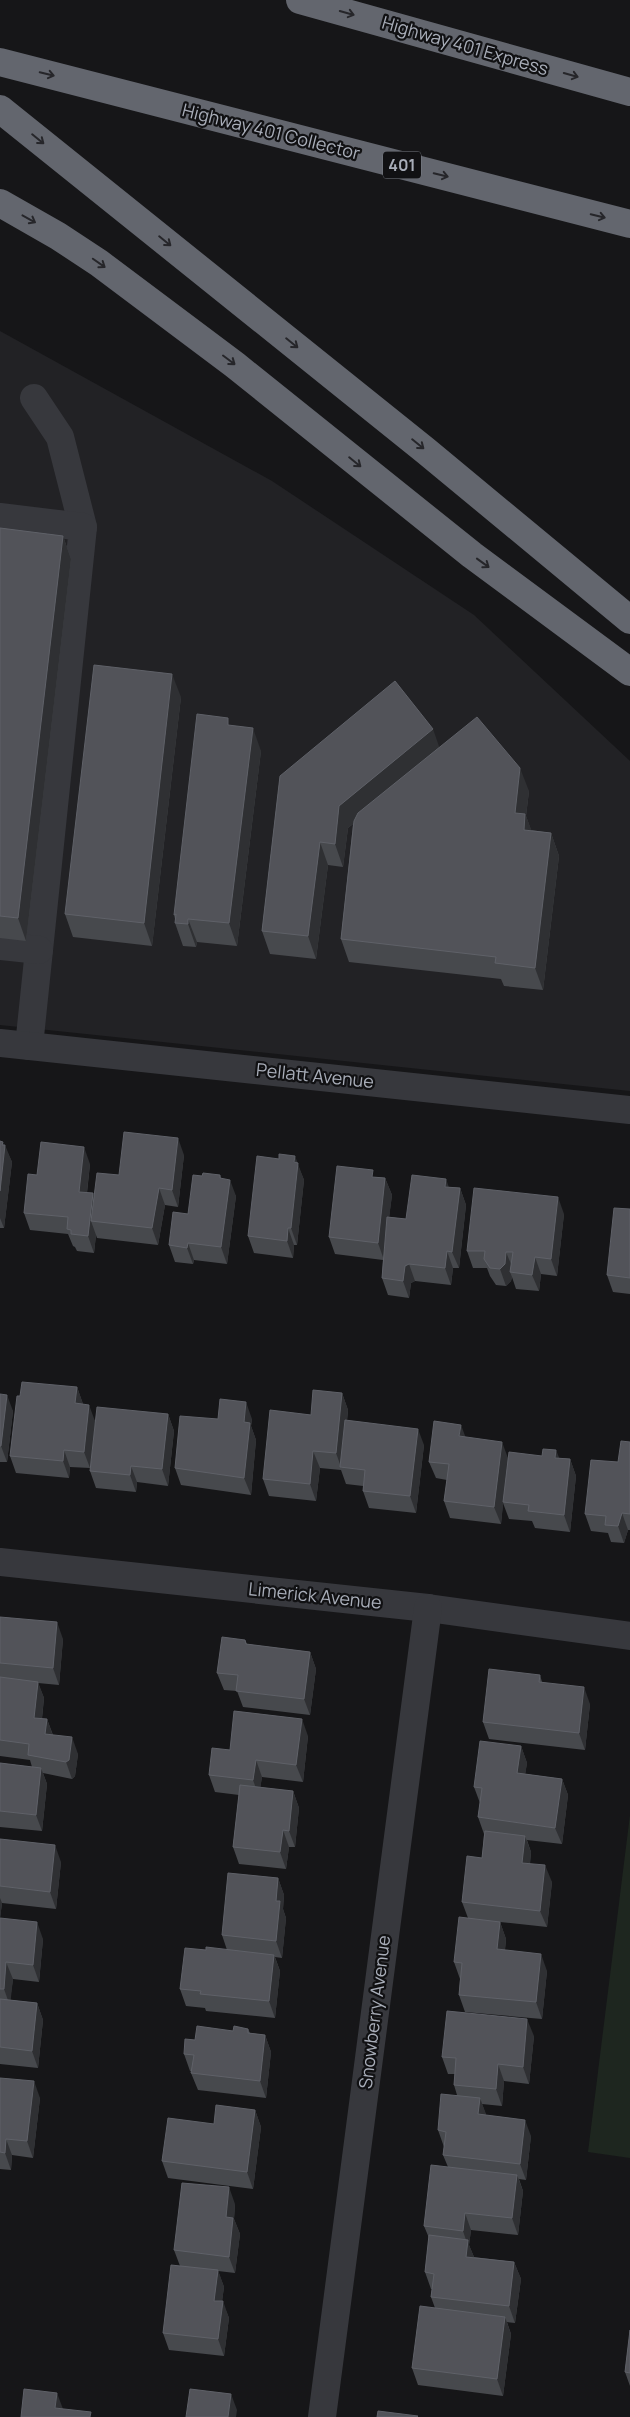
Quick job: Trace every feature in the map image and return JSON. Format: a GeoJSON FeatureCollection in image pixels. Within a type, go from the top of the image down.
{"type":"FeatureCollection","features":[{"type":"Feature","properties":{"kind":"highway","name":"Highway 401 Express"},"geometry":{"type":"LineString","coordinates":[[300,0],[630,92]]}},
{"type":"Feature","properties":{"kind":"highway","name":"Highway 401 Collector"},"geometry":{"type":"LineString","coordinates":[[0,62],[630,224]]}},
{"type":"Feature","properties":{"kind":"highway"},"geometry":{"type":"LineString","coordinates":[[0,109],[426,451],[630,620]]}},
{"type":"Feature","properties":{"kind":"highway"},"geometry":{"type":"LineString","coordinates":[[0,203],[58,236],[99,263],[236,365],[472,555],[630,672]]}},
{"type":"Feature","properties":{"kind":"highway"},"geometry":{"type":"LineString","coordinates":[[541,606],[630,684]]}},
{"type":"Feature","properties":{"kind":"street"},"geometry":{"type":"LineString","coordinates":[[30,1046],[82,527],[60,437],[34,398]]}},
{"type":"Feature","properties":{"kind":"street"},"geometry":{"type":"LineString","coordinates":[[0,517],[82,527]]}},
{"type":"Feature","properties":{"kind":"street"},"geometry":{"type":"LineString","coordinates":[[0,946],[39,950]]}},
{"type":"Feature","properties":{"kind":"street","name":"Pellatt Avenue"},"geometry":{"type":"LineString","coordinates":[[0,1043],[630,1110]]}},
{"type":"Feature","properties":{"kind":"street","name":"Limerick Avenue"},"geometry":{"type":"LineString","coordinates":[[0,1562],[428,1608],[630,1636]]}},
{"type":"Feature","properties":{"kind":"street","name":"Snowberry Avenue"},"geometry":{"type":"LineString","coordinates":[[322,2417],[428,1608]]}},
{"type":"Feature","properties":{"kind":"shaded area"},"geometry":{"type":"Polygon","coordinates":[[[0,331],[272,481],[474,615],[630,761],[630,1091],[0,1025],[0,331]]]}},
{"type":"Feature","properties":{"kind":"shaded area"},"geometry":{"type":"Polygon","coordinates":[[[630,1815],[630,2158],[588,2152],[630,1815]]]}},
{"type":"Feature","properties":{"kind":"building"},"geometry":{"type":"Polygon","coordinates":[[[0,528],[63,536],[18,918],[0,916],[0,528]]]}},
{"type":"Feature","properties":{"kind":"building"},"geometry":{"type":"Polygon","coordinates":[[[94,665],[172,674],[144,923],[65,914],[94,665]]]}},
{"type":"Feature","properties":{"kind":"building"},"geometry":{"type":"Polygon","coordinates":[[[395,681],[433,729],[339,806],[335,844],[320,842],[308,936],[262,931],[280,776],[395,681]]]}},
{"type":"Feature","properties":{"kind":"building"},"geometry":{"type":"Polygon","coordinates":[[[197,714],[228,718],[228,725],[253,728],[229,923],[188,919],[188,924],[175,923],[176,914],[174,915],[197,714]]]}},
{"type":"Feature","properties":{"kind":"building"},"geometry":{"type":"Polygon","coordinates":[[[477,717],[520,768],[515,813],[525,814],[524,830],[551,833],[535,968],[495,963],[496,957],[341,939],[354,821],[358,813],[477,717]]]}},
{"type":"Feature","properties":{"kind":"building"},"geometry":{"type":"Polygon","coordinates":[[[124,1132],[178,1138],[172,1190],[159,1188],[152,1228],[91,1221],[97,1173],[119,1175],[124,1132]]]}},
{"type":"Feature","properties":{"kind":"building"},"geometry":{"type":"Polygon","coordinates":[[[0,1141],[3,1142],[2,1145],[5,1145],[0,1191],[0,1141]]]}},
{"type":"Feature","properties":{"kind":"building"},"geometry":{"type":"Polygon","coordinates":[[[41,1142],[84,1147],[79,1192],[93,1193],[88,1236],[71,1234],[71,1230],[67,1229],[68,1217],[24,1213],[28,1174],[37,1175],[41,1142]]]}},
{"type":"Feature","properties":{"kind":"building"},"geometry":{"type":"Polygon","coordinates":[[[279,1154],[295,1156],[294,1162],[298,1163],[291,1228],[288,1228],[287,1241],[248,1236],[257,1156],[279,1159],[279,1154]]]}},
{"type":"Feature","properties":{"kind":"building"},"geometry":{"type":"Polygon","coordinates":[[[337,1166],[373,1170],[372,1177],[385,1178],[378,1243],[329,1237],[337,1166]]]}},
{"type":"Feature","properties":{"kind":"building"},"geometry":{"type":"Polygon","coordinates":[[[203,1173],[220,1175],[220,1178],[230,1180],[221,1247],[188,1243],[187,1248],[169,1245],[173,1212],[188,1214],[193,1175],[202,1176],[203,1173]]]}},
{"type":"Feature","properties":{"kind":"building"},"geometry":{"type":"Polygon","coordinates":[[[412,1175],[446,1179],[445,1187],[460,1188],[452,1252],[447,1251],[445,1268],[409,1264],[405,1266],[403,1281],[382,1278],[387,1217],[406,1219],[412,1175]]]}},
{"type":"Feature","properties":{"kind":"building"},"geometry":{"type":"Polygon","coordinates":[[[474,1188],[558,1197],[551,1259],[535,1257],[532,1275],[510,1272],[513,1252],[506,1252],[505,1264],[500,1269],[490,1268],[484,1259],[485,1251],[467,1251],[474,1188]]]}},
{"type":"Feature","properties":{"kind":"building"},"geometry":{"type":"Polygon","coordinates":[[[614,1208],[630,1209],[630,1278],[607,1275],[614,1208]]]}},
{"type":"Feature","properties":{"kind":"building"},"geometry":{"type":"Polygon","coordinates":[[[22,1382],[77,1387],[75,1403],[89,1405],[84,1452],[64,1450],[63,1461],[10,1456],[17,1396],[20,1396],[22,1382]]]}},
{"type":"Feature","properties":{"kind":"building"},"geometry":{"type":"Polygon","coordinates":[[[313,1390],[342,1393],[336,1453],[313,1451],[310,1484],[263,1479],[270,1410],[311,1415],[313,1390]]]}},
{"type":"Feature","properties":{"kind":"building"},"geometry":{"type":"Polygon","coordinates":[[[0,1394],[7,1395],[1,1446],[0,1446],[0,1394]]]}},
{"type":"Feature","properties":{"kind":"building"},"geometry":{"type":"Polygon","coordinates":[[[220,1399],[246,1402],[244,1422],[250,1423],[244,1478],[175,1468],[180,1416],[218,1419],[220,1399]]]}},
{"type":"Feature","properties":{"kind":"building"},"geometry":{"type":"Polygon","coordinates":[[[97,1407],[168,1414],[162,1469],[131,1466],[130,1475],[90,1471],[97,1407]]]}},
{"type":"Feature","properties":{"kind":"building"},"geometry":{"type":"Polygon","coordinates":[[[345,1420],[418,1429],[410,1496],[363,1491],[365,1470],[340,1467],[345,1420]]]}},
{"type":"Feature","properties":{"kind":"building"},"geometry":{"type":"Polygon","coordinates":[[[434,1421],[461,1425],[459,1436],[502,1442],[494,1507],[444,1501],[449,1464],[429,1462],[434,1421]]]}},
{"type":"Feature","properties":{"kind":"building"},"geometry":{"type":"Polygon","coordinates":[[[621,1441],[630,1442],[630,1514],[622,1513],[618,1526],[605,1525],[606,1516],[585,1514],[591,1460],[618,1462],[621,1441]]]}},
{"type":"Feature","properties":{"kind":"building"},"geometry":{"type":"Polygon","coordinates":[[[543,1449],[556,1450],[555,1458],[570,1459],[564,1515],[528,1511],[529,1505],[503,1502],[509,1452],[542,1456],[543,1449]]]}},
{"type":"Feature","properties":{"kind":"building"},"geometry":{"type":"Polygon","coordinates":[[[0,1617],[57,1622],[53,1668],[0,1663],[0,1617]]]}},
{"type":"Feature","properties":{"kind":"building"},"geometry":{"type":"Polygon","coordinates":[[[222,1637],[245,1640],[246,1644],[310,1652],[304,1699],[236,1691],[238,1675],[217,1673],[222,1637]]]}},
{"type":"Feature","properties":{"kind":"building"},"geometry":{"type":"Polygon","coordinates":[[[489,1669],[540,1675],[539,1682],[584,1687],[579,1733],[483,1722],[489,1669]]]}},
{"type":"Feature","properties":{"kind":"building"},"geometry":{"type":"Polygon","coordinates":[[[0,1677],[38,1682],[34,1718],[47,1719],[45,1734],[72,1737],[69,1760],[66,1762],[28,1755],[29,1744],[0,1740],[0,1677]]]}},
{"type":"Feature","properties":{"kind":"building"},"geometry":{"type":"Polygon","coordinates":[[[234,1711],[302,1719],[296,1765],[256,1760],[253,1780],[209,1775],[212,1748],[230,1750],[234,1711]]]}},
{"type":"Feature","properties":{"kind":"building"},"geometry":{"type":"Polygon","coordinates":[[[480,1741],[521,1746],[517,1773],[562,1779],[555,1828],[478,1817],[482,1788],[474,1787],[480,1741]]]}},
{"type":"Feature","properties":{"kind":"building"},"geometry":{"type":"Polygon","coordinates":[[[0,1763],[41,1768],[36,1815],[0,1811],[0,1763]]]}},
{"type":"Feature","properties":{"kind":"building"},"geometry":{"type":"Polygon","coordinates":[[[240,1785],[293,1791],[289,1831],[283,1830],[280,1852],[233,1847],[240,1785]]]}},
{"type":"Feature","properties":{"kind":"building"},"geometry":{"type":"Polygon","coordinates":[[[485,1831],[525,1836],[522,1863],[545,1865],[540,1911],[462,1902],[467,1856],[482,1858],[485,1831]]]}},
{"type":"Feature","properties":{"kind":"building"},"geometry":{"type":"Polygon","coordinates":[[[0,1839],[55,1845],[50,1892],[0,1886],[0,1839]]]}},
{"type":"Feature","properties":{"kind":"building"},"geometry":{"type":"Polygon","coordinates":[[[228,1873],[278,1878],[276,1901],[280,1901],[276,1941],[222,1935],[228,1873]]]}},
{"type":"Feature","properties":{"kind":"building"},"geometry":{"type":"Polygon","coordinates":[[[459,1917],[500,1922],[497,1949],[541,1954],[536,2002],[459,1995],[462,1963],[454,1962],[459,1917]]]}},
{"type":"Feature","properties":{"kind":"building"},"geometry":{"type":"Polygon","coordinates":[[[0,1918],[37,1922],[33,1965],[6,1962],[4,1989],[0,1989],[0,1918]]]}},
{"type":"Feature","properties":{"kind":"building"},"geometry":{"type":"Polygon","coordinates":[[[206,1947],[274,1955],[269,2001],[200,1994],[201,1991],[180,1989],[185,1948],[206,1950],[206,1947]]]}},
{"type":"Feature","properties":{"kind":"building"},"geometry":{"type":"Polygon","coordinates":[[[0,1999],[37,2003],[32,2051],[0,2047],[0,1999]]]}},
{"type":"Feature","properties":{"kind":"building"},"geometry":{"type":"Polygon","coordinates":[[[447,2011],[527,2019],[523,2067],[498,2064],[496,2089],[454,2085],[456,2058],[442,2057],[447,2011]]]}},
{"type":"Feature","properties":{"kind":"building"},"geometry":{"type":"Polygon","coordinates":[[[197,2026],[233,2031],[234,2026],[248,2029],[248,2033],[265,2035],[260,2081],[191,2073],[194,2055],[184,2054],[185,2039],[195,2040],[197,2026]]]}},
{"type":"Feature","properties":{"kind":"building"},"geometry":{"type":"Polygon","coordinates":[[[0,2078],[34,2081],[27,2141],[6,2139],[5,2153],[0,2152],[0,2078]]]}},
{"type":"Feature","properties":{"kind":"building"},"geometry":{"type":"Polygon","coordinates":[[[441,2094],[480,2098],[478,2114],[525,2120],[520,2164],[443,2155],[446,2132],[438,2130],[441,2094]]]}},
{"type":"Feature","properties":{"kind":"building"},"geometry":{"type":"Polygon","coordinates":[[[216,2105],[255,2110],[247,2172],[162,2161],[168,2118],[214,2124],[216,2105]]]}},
{"type":"Feature","properties":{"kind":"building"},"geometry":{"type":"Polygon","coordinates":[[[431,2165],[517,2175],[512,2218],[465,2213],[463,2231],[424,2226],[431,2165]]]}},
{"type":"Feature","properties":{"kind":"building"},"geometry":{"type":"Polygon","coordinates":[[[182,2183],[229,2187],[226,2217],[233,2218],[229,2257],[174,2250],[182,2183]]]}},
{"type":"Feature","properties":{"kind":"building"},"geometry":{"type":"Polygon","coordinates":[[[429,2235],[468,2240],[466,2257],[514,2262],[509,2306],[431,2297],[434,2274],[425,2272],[429,2235]]]}},
{"type":"Feature","properties":{"kind":"building"},"geometry":{"type":"Polygon","coordinates":[[[171,2265],[218,2270],[214,2301],[223,2301],[218,2339],[163,2333],[171,2265]]]}},
{"type":"Feature","properties":{"kind":"building"},"geometry":{"type":"Polygon","coordinates":[[[420,2306],[505,2317],[497,2379],[412,2368],[420,2306]]]}},
{"type":"Feature","properties":{"kind":"building"},"geometry":{"type":"Polygon","coordinates":[[[630,2330],[630,2373],[625,2372],[630,2330]]]}},
{"type":"Feature","properties":{"kind":"building"},"geometry":{"type":"Polygon","coordinates":[[[24,2389],[57,2393],[55,2408],[91,2412],[90,2417],[21,2417],[24,2389]]]}},
{"type":"Feature","properties":{"kind":"building"},"geometry":{"type":"Polygon","coordinates":[[[190,2389],[231,2394],[228,2417],[186,2417],[190,2389]]]}},
{"type":"Feature","properties":{"kind":"building"},"geometry":{"type":"Polygon","coordinates":[[[378,2411],[418,2416],[377,2417],[378,2411]]]}}]}
